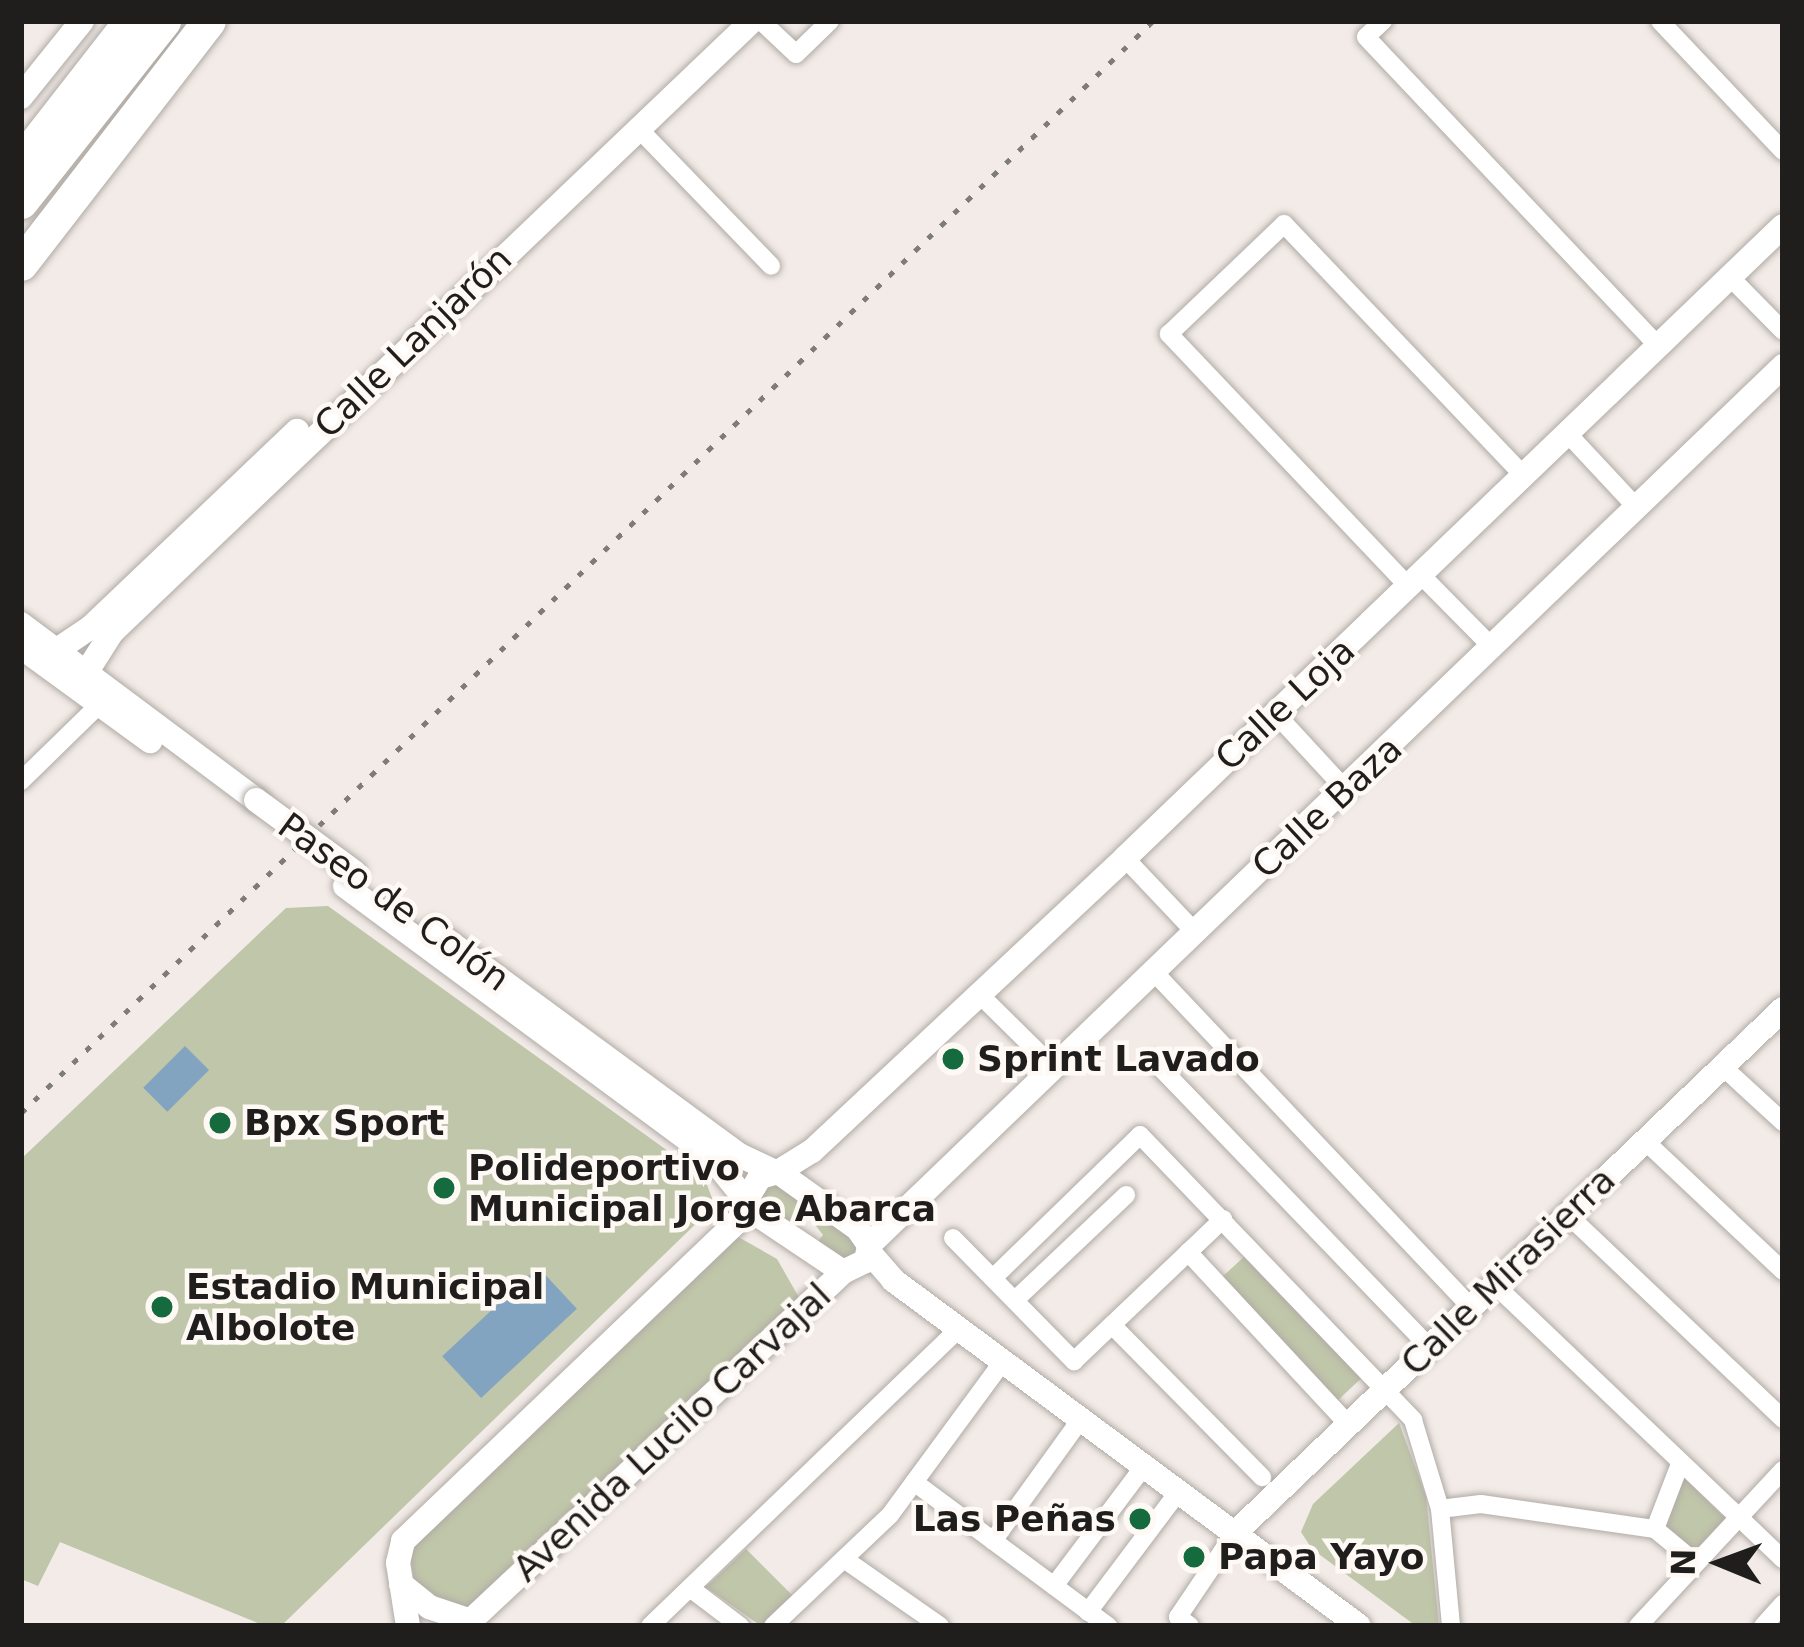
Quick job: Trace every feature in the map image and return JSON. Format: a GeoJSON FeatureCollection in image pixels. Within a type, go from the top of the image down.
{"type":"FeatureCollection","features":[{"type":"Feature","properties":{"kind":"highway"},"geometry":{"type":"LineString","coordinates":[[21,161],[130,21]]}},
{"type":"Feature","properties":{"kind":"highway"},"geometry":{"type":"LineString","coordinates":[[21,202],[164,21]]}},
{"type":"Feature","properties":{"kind":"highway"},"geometry":{"type":"LineString","coordinates":[[21,264],[209,21]]}},
{"type":"Feature","properties":{"kind":"street"},"geometry":{"type":"LineString","coordinates":[[21,97],[82,21]]}},
{"type":"Feature","properties":{"kind":"street","name":"Calle Lanjarón"},"geometry":{"type":"LineString","coordinates":[[57,650],[90,628],[730,21]]}},
{"type":"Feature","properties":{"kind":"street","name":"Calle Lanjarón"},"geometry":{"type":"LineString","coordinates":[[86,673],[112,632],[752,21]]}},
{"type":"Feature","properties":{"kind":"street"},"geometry":{"type":"LineString","coordinates":[[761,21],[796,54],[830,21]]}},
{"type":"Feature","properties":{"kind":"street"},"geometry":{"type":"LineString","coordinates":[[1383,21],[1366,37],[1659,347]]}},
{"type":"Feature","properties":{"kind":"street"},"geometry":{"type":"LineString","coordinates":[[1660,21],[1783,151]]}},
{"type":"Feature","properties":{"kind":"street"},"geometry":{"type":"LineString","coordinates":[[638,127],[771,266]]}},
{"type":"Feature","properties":{"kind":"street"},"geometry":{"type":"LineString","coordinates":[[1493,648],[1415,581],[1169,334],[1284,224],[1524,476]]}},
{"type":"Feature","properties":{"kind":"street","name":"Calle Loja"},"geometry":{"type":"LineString","coordinates":[[749,1203],[760,1177],[812,1150],[1125,859],[1783,226]]}},
{"type":"Feature","properties":{"kind":"street"},"geometry":{"type":"LineString","coordinates":[[1731,278],[1783,331]]}},
{"type":"Feature","properties":{"kind":"street","name":"Calle Baza"},"geometry":{"type":"LineString","coordinates":[[860,1260],[1052,1065],[1347,790],[1783,366]]}},
{"type":"Feature","properties":{"kind":"street"},"geometry":{"type":"LineString","coordinates":[[1568,434],[1637,508]]}},
{"type":"Feature","properties":{"kind":"street","name":"Paseo de Colón"},"geometry":{"type":"LineString","coordinates":[[21,624],[252,807]]}},
{"type":"Feature","properties":{"kind":"street","name":"Paseo de Colón"},"geometry":{"type":"LineString","coordinates":[[21,647],[739,1156],[776,1171],[858,1229],[860,1260]]}},
{"type":"Feature","properties":{"kind":"street"},"geometry":{"type":"LineString","coordinates":[[21,781],[100,704]]}},
{"type":"Feature","properties":{"kind":"street"},"geometry":{"type":"LineString","coordinates":[[1274,712],[1347,790]]}},
{"type":"Feature","properties":{"kind":"street"},"geometry":{"type":"LineString","coordinates":[[1125,859],[1193,931]]}},
{"type":"Feature","properties":{"kind":"street","name":"Paseo de Colón"},"geometry":{"type":"LineString","coordinates":[[350,879],[712,1158],[749,1203],[860,1260]]}},
{"type":"Feature","properties":{"kind":"street"},"geometry":{"type":"LineString","coordinates":[[1152,970],[1471,1307]]}},
{"type":"Feature","properties":{"kind":"street"},"geometry":{"type":"LineString","coordinates":[[978,993],[1052,1065]]}},
{"type":"Feature","properties":{"kind":"street","name":"Calle Mirasierra"},"geometry":{"type":"LineString","coordinates":[[1234,1534],[1783,1009]]}},
{"type":"Feature","properties":{"kind":"street"},"geometry":{"type":"LineString","coordinates":[[1155,1062],[1430,1347]]}},
{"type":"Feature","properties":{"kind":"street"},"geometry":{"type":"LineString","coordinates":[[1723,1066],[1783,1122]]}},
{"type":"Feature","properties":{"kind":"street"},"geometry":{"type":"LineString","coordinates":[[993,1278],[1140,1135],[1413,1420],[1440,1509],[1451,1626]]}},
{"type":"Feature","properties":{"kind":"street"},"geometry":{"type":"LineString","coordinates":[[1644,1140],[1783,1271]]}},
{"type":"Feature","properties":{"kind":"street"},"geometry":{"type":"LineString","coordinates":[[1015,1300],[1126,1195]]}},
{"type":"Feature","properties":{"kind":"street"},"geometry":{"type":"LineString","coordinates":[[408,1626],[398,1563],[403,1541],[749,1203]]}},
{"type":"Feature","properties":{"kind":"street"},"geometry":{"type":"LineString","coordinates":[[1567,1214],[1783,1419]]}},
{"type":"Feature","properties":{"kind":"street"},"geometry":{"type":"LineString","coordinates":[[953,1238],[1074,1360],[1223,1219]]}},
{"type":"Feature","properties":{"kind":"street"},"geometry":{"type":"LineString","coordinates":[[1189,1252],[1349,1425]]}},
{"type":"Feature","properties":{"kind":"street"},"geometry":{"type":"LineString","coordinates":[[860,1260],[1359,1626]]}},
{"type":"Feature","properties":{"kind":"street","name":"Avenida Lucilo Carvajal"},"geometry":{"type":"LineString","coordinates":[[401,1584],[429,1607],[468,1623],[860,1260]]}},
{"type":"Feature","properties":{"kind":"street"},"geometry":{"type":"LineString","coordinates":[[1494,1285],[1783,1559]]}},
{"type":"Feature","properties":{"kind":"street"},"geometry":{"type":"LineString","coordinates":[[1112,1325],[1262,1478]]}},
{"type":"Feature","properties":{"kind":"street"},"geometry":{"type":"LineString","coordinates":[[650,1626],[959,1329]]}},
{"type":"Feature","properties":{"kind":"street"},"geometry":{"type":"LineString","coordinates":[[773,1626],[890,1515],[1003,1361]]}},
{"type":"Feature","properties":{"kind":"street"},"geometry":{"type":"LineString","coordinates":[[993,1541],[1081,1419]]}},
{"type":"Feature","properties":{"kind":"street"},"geometry":{"type":"LineString","coordinates":[[1655,1529],[1680,1464]]}},
{"type":"Feature","properties":{"kind":"street"},"geometry":{"type":"LineString","coordinates":[[1054,1586],[1144,1466]]}},
{"type":"Feature","properties":{"kind":"street"},"geometry":{"type":"LineString","coordinates":[[1638,1626],[1783,1470]]}},
{"type":"Feature","properties":{"kind":"street"},"geometry":{"type":"LineString","coordinates":[[914,1482],[1108,1626]]}},
{"type":"Feature","properties":{"kind":"street"},"geometry":{"type":"LineString","coordinates":[[1088,1612],[1178,1492]]}},
{"type":"Feature","properties":{"kind":"street"},"geometry":{"type":"LineString","coordinates":[[1440,1509],[1481,1504],[1655,1529],[1696,1563]]}},
{"type":"Feature","properties":{"kind":"street"},"geometry":{"type":"LineString","coordinates":[[1190,1626],[1178,1617],[1234,1534]]}},
{"type":"Feature","properties":{"kind":"street"},"geometry":{"type":"LineString","coordinates":[[844,1559],[940,1626]]}},
{"type":"Feature","properties":{"kind":"street"},"geometry":{"type":"LineString","coordinates":[[690,1588],[740,1626]]}},
{"type":"Feature","properties":{"kind":"street"},"geometry":{"type":"LineString","coordinates":[[1763,1626],[1783,1604]]}},
{"type":"Feature","properties":{"kind":"green space"},"geometry":{"type":"Polygon","coordinates":[[[328,906],[704,1177],[712,1198],[709,1211],[281,1626],[265,1626],[60,1542],[38,1586],[21,1579],[21,1159],[286,908],[328,906]]]}},
{"type":"Feature","properties":{"kind":"green space"},"geometry":{"type":"Polygon","coordinates":[[[772,1182],[811,1206],[795,1229],[762,1203],[761,1194],[772,1182]]]}},
{"type":"Feature","properties":{"kind":"green space"},"geometry":{"type":"Polygon","coordinates":[[[824,1216],[856,1241],[855,1256],[846,1261],[816,1244],[823,1235],[816,1226],[824,1216]]]}},
{"type":"Feature","properties":{"kind":"green space"},"geometry":{"type":"Polygon","coordinates":[[[733,1234],[777,1259],[801,1301],[470,1614],[450,1612],[414,1580],[409,1550],[733,1234]]]}},
{"type":"Feature","properties":{"kind":"green space"},"geometry":{"type":"Polygon","coordinates":[[[1249,1252],[1364,1376],[1335,1403],[1220,1279],[1249,1252]]]}},
{"type":"Feature","properties":{"kind":"green space"},"geometry":{"type":"Polygon","coordinates":[[[1399,1423],[1426,1496],[1439,1626],[1416,1626],[1312,1549],[1301,1532],[1313,1504],[1399,1423]]]}},
{"type":"Feature","properties":{"kind":"green space"},"geometry":{"type":"Polygon","coordinates":[[[1683,1477],[1727,1520],[1697,1552],[1663,1524],[1683,1477]]]}},
{"type":"Feature","properties":{"kind":"green space"},"geometry":{"type":"Polygon","coordinates":[[[746,1549],[793,1596],[761,1626],[706,1587],[746,1549]]]}},
{"type":"Feature","properties":{"kind":"water"},"geometry":{"type":"Polygon","coordinates":[[[185,1046],[209,1070],[167,1112],[143,1088],[185,1046]]]}},
{"type":"Feature","properties":{"kind":"water"},"geometry":{"type":"Polygon","coordinates":[[[538,1267],[577,1309],[481,1398],[442,1356],[538,1267]]]}},
{"type":"Feature","properties":{"kind":"railway"},"geometry":{"type":"LineString","coordinates":[[21,1113],[1153,21]]}},
{"type":"Feature","properties":{"kind":"place","name":"Sprint Lavado"},"geometry":{"type":"Point","coordinates":[953,1059]}},
{"type":"Feature","properties":{"kind":"place","name":"Bpx Sport"},"geometry":{"type":"Point","coordinates":[220,1123]}},
{"type":"Feature","properties":{"kind":"place","name":"Polideportivo Municipal Jorge Abarca"},"geometry":{"type":"Point","coordinates":[444,1188]}},
{"type":"Feature","properties":{"kind":"place","name":"Estadio Municipal Albolote"},"geometry":{"type":"Point","coordinates":[162,1307]}},
{"type":"Feature","properties":{"kind":"place","name":"Las Peñas"},"geometry":{"type":"Point","coordinates":[1140,1519]}},
{"type":"Feature","properties":{"kind":"place","name":"Papa Yayo"},"geometry":{"type":"Point","coordinates":[1194,1557]}}]}
